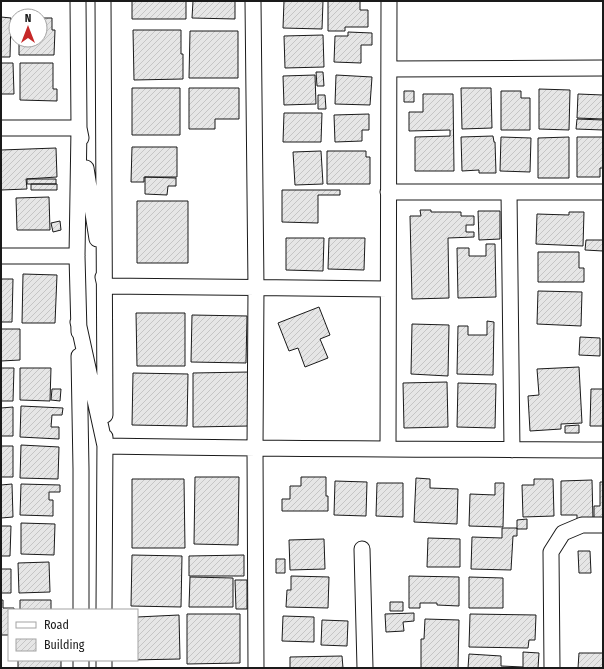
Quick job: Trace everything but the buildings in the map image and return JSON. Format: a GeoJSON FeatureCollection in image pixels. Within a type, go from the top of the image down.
{"type":"FeatureCollection","features":[{"type":"Feature","properties":{"kind":"street"},"geometry":{"type":"LineString","coordinates":[[78,1],[79,128],[77,256],[81,469],[81,609]]}},
{"type":"Feature","properties":{"kind":"street"},"geometry":{"type":"LineString","coordinates":[[103,1],[105,286],[104,609]]}},
{"type":"Feature","properties":{"kind":"street"},"geometry":{"type":"LineString","coordinates":[[254,1],[256,668]]}},
{"type":"Feature","properties":{"kind":"street"},"geometry":{"type":"LineString","coordinates":[[388,448],[389,1]]}},
{"type":"Feature","properties":{"kind":"street"},"geometry":{"type":"LineString","coordinates":[[389,69],[603,68]]}},
{"type":"Feature","properties":{"kind":"street"},"geometry":{"type":"LineString","coordinates":[[1,128],[79,128]]}},
{"type":"Feature","properties":{"kind":"street"},"geometry":{"type":"LineString","coordinates":[[79,128],[105,286]]}},
{"type":"Feature","properties":{"kind":"street"},"geometry":{"type":"LineString","coordinates":[[388,192],[603,192]]}},
{"type":"Feature","properties":{"kind":"street"},"geometry":{"type":"LineString","coordinates":[[508,192],[512,450]]}},
{"type":"Feature","properties":{"kind":"street"},"geometry":{"type":"LineString","coordinates":[[1,256],[77,256]]}},
{"type":"Feature","properties":{"kind":"street"},"geometry":{"type":"LineString","coordinates":[[105,286],[388,290]]}},
{"type":"Feature","properties":{"kind":"street"},"geometry":{"type":"LineString","coordinates":[[78,322],[105,446]]}},
{"type":"Feature","properties":{"kind":"street"},"geometry":{"type":"LineString","coordinates":[[105,446],[603,450]]}},
{"type":"Feature","properties":{"kind":"street"},"geometry":{"type":"LineString","coordinates":[[552,668],[551,552],[563,533],[582,525],[603,525]]}},
{"type":"Feature","properties":{"kind":"street"},"geometry":{"type":"LineString","coordinates":[[362,549],[365,668]]}}]}
